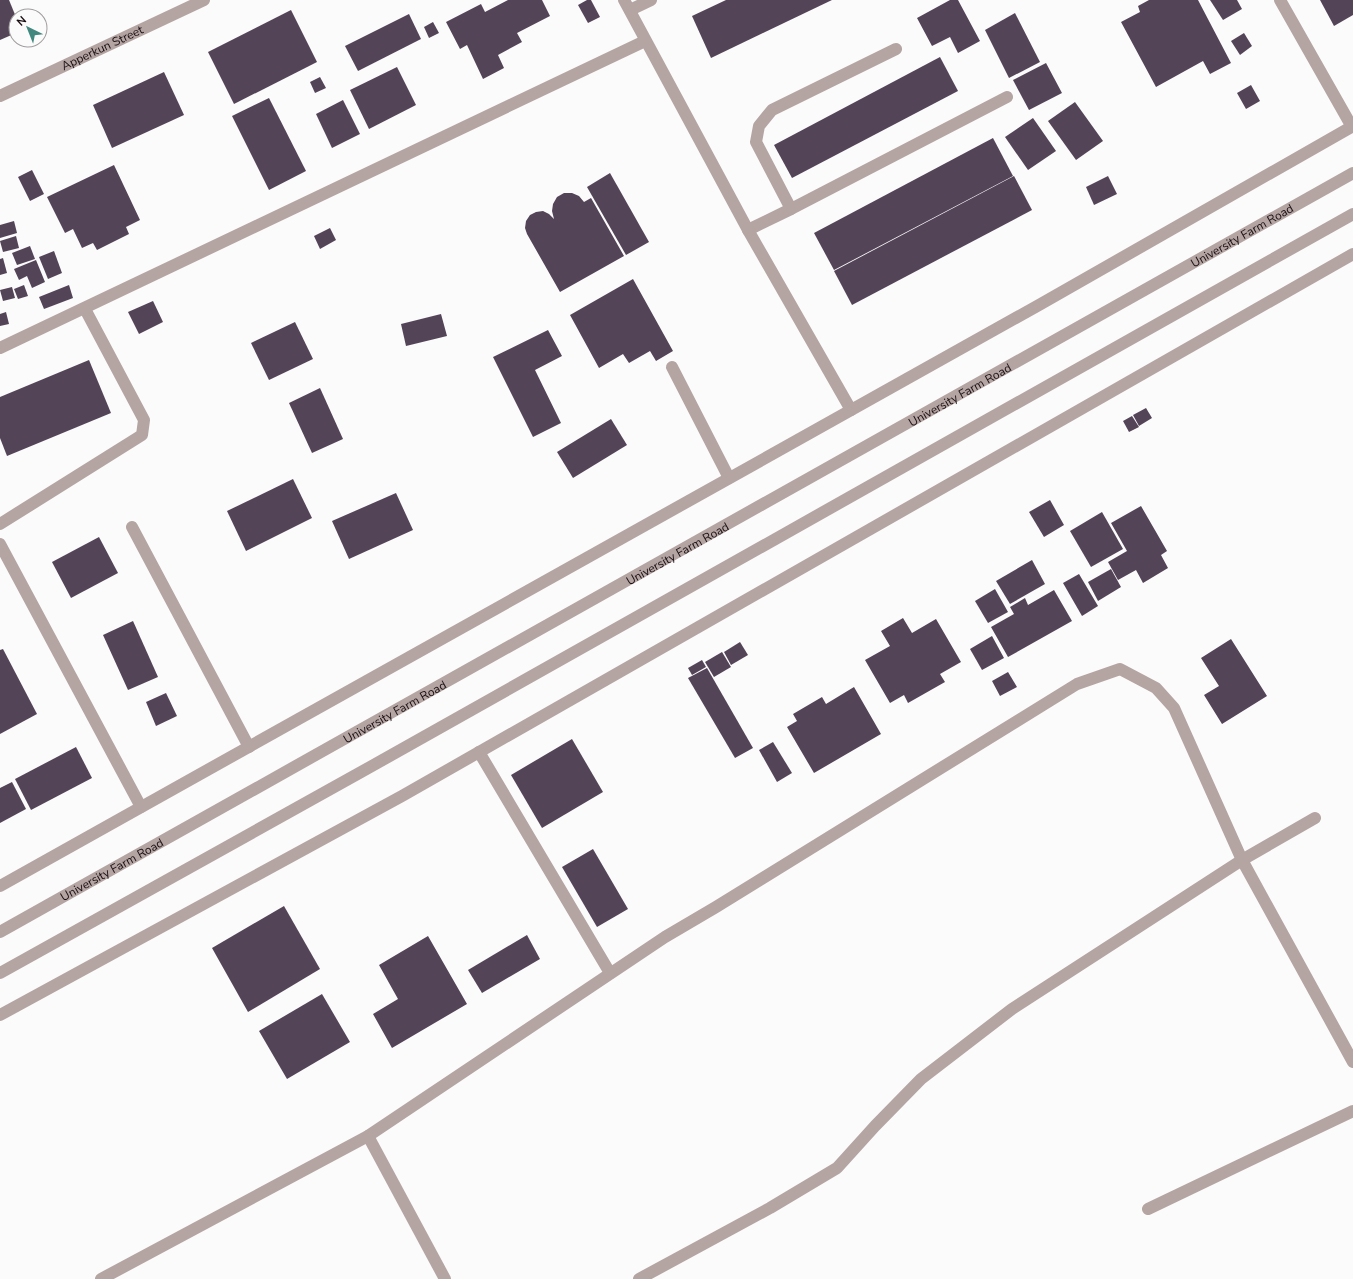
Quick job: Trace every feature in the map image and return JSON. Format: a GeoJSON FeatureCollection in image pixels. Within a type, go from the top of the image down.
{"type":"FeatureCollection","features":[{"type":"Feature","properties":{"kind":"street","name":"Apperkun Street"},"geometry":{"type":"LineString","coordinates":[[0,96],[204,0]]}},
{"type":"Feature","properties":{"kind":"street"},"geometry":{"type":"LineString","coordinates":[[652,0],[627,5],[748,230],[851,410]]}},
{"type":"Feature","properties":{"kind":"street"},"geometry":{"type":"LineString","coordinates":[[0,886],[851,410],[1352,126],[1280,0]]}},
{"type":"Feature","properties":{"kind":"street"},"geometry":{"type":"LineString","coordinates":[[0,348],[645,41]]}},
{"type":"Feature","properties":{"kind":"street"},"geometry":{"type":"LineString","coordinates":[[791,209],[756,142],[759,126],[772,110],[896,49]]}},
{"type":"Feature","properties":{"kind":"street"},"geometry":{"type":"LineString","coordinates":[[748,230],[1007,97]]}},
{"type":"Feature","properties":{"kind":"street","name":"University Farm Road"},"geometry":{"type":"LineString","coordinates":[[0,932],[386,718],[1353,173]]}},
{"type":"Feature","properties":{"kind":"street"},"geometry":{"type":"LineString","coordinates":[[0,973],[396,754],[1079,370],[1353,214]]}},
{"type":"Feature","properties":{"kind":"street"},"geometry":{"type":"LineString","coordinates":[[0,1015],[395,800],[1353,254]]}},
{"type":"Feature","properties":{"kind":"street"},"geometry":{"type":"LineString","coordinates":[[0,524],[142,435],[144,420],[85,308]]}},
{"type":"Feature","properties":{"kind":"street"},"geometry":{"type":"LineString","coordinates":[[672,367],[729,478]]}},
{"type":"Feature","properties":{"kind":"street"},"geometry":{"type":"LineString","coordinates":[[132,527],[248,747]]}},
{"type":"Feature","properties":{"kind":"street"},"geometry":{"type":"LineString","coordinates":[[0,544],[141,807]]}},
{"type":"Feature","properties":{"kind":"street"},"geometry":{"type":"LineString","coordinates":[[101,1279],[368,1136],[665,937],[1077,684],[1120,669],[1156,688],[1174,708],[1242,860],[1353,1062]]}},
{"type":"Feature","properties":{"kind":"street"},"geometry":{"type":"LineString","coordinates":[[478,752],[610,973]]}},
{"type":"Feature","properties":{"kind":"street"},"geometry":{"type":"LineString","coordinates":[[639,1279],[770,1208],[837,1168],[921,1079],[1012,1009],[1242,860],[1315,818]]}},
{"type":"Feature","properties":{"kind":"street"},"geometry":{"type":"LineString","coordinates":[[1148,1209],[1353,1111]]}},
{"type":"Feature","properties":{"kind":"street"},"geometry":{"type":"LineString","coordinates":[[368,1136],[446,1279]]}},
{"type":"Feature","properties":{"kind":"building"},"geometry":{"type":"Polygon","coordinates":[[[0,0],[9,0],[12,8],[8,8],[8,36],[0,40],[0,0]]]}},
{"type":"Feature","properties":{"kind":"building"},"geometry":{"type":"Polygon","coordinates":[[[508,0],[542,0],[550,16],[517,33],[522,42],[498,55],[504,68],[483,79],[467,45],[460,49],[446,22],[481,4],[485,12],[508,0]]]}},
{"type":"Feature","properties":{"kind":"building"},"geometry":{"type":"Polygon","coordinates":[[[587,0],[591,0],[600,17],[588,23],[578,5],[587,0]]]}},
{"type":"Feature","properties":{"kind":"building"},"geometry":{"type":"Polygon","coordinates":[[[726,0],[832,0],[711,58],[692,16],[726,0]]]}},
{"type":"Feature","properties":{"kind":"building"},"geometry":{"type":"Polygon","coordinates":[[[950,0],[958,0],[980,41],[958,53],[950,37],[932,46],[917,18],[950,0]]]}},
{"type":"Feature","properties":{"kind":"building"},"geometry":{"type":"Polygon","coordinates":[[[1149,0],[1198,0],[1231,63],[1210,74],[1203,61],[1156,87],[1121,22],[1140,12],[1138,6],[1149,0]]]}},
{"type":"Feature","properties":{"kind":"building"},"geometry":{"type":"Polygon","coordinates":[[[1210,0],[1237,0],[1242,9],[1223,20],[1210,0]]]}},
{"type":"Feature","properties":{"kind":"building"},"geometry":{"type":"Polygon","coordinates":[[[1320,0],[1353,0],[1353,15],[1334,26],[1320,0]]]}},
{"type":"Feature","properties":{"kind":"building"},"geometry":{"type":"Polygon","coordinates":[[[291,10],[317,62],[234,104],[208,52],[291,10]]]}},
{"type":"Feature","properties":{"kind":"building"},"geometry":{"type":"Polygon","coordinates":[[[1015,13],[1040,62],[1009,78],[985,30],[1015,13]]]}},
{"type":"Feature","properties":{"kind":"building"},"geometry":{"type":"Polygon","coordinates":[[[409,14],[421,39],[358,71],[345,46],[409,14]]]}},
{"type":"Feature","properties":{"kind":"building"},"geometry":{"type":"Polygon","coordinates":[[[433,22],[439,33],[429,38],[424,27],[433,22]]]}},
{"type":"Feature","properties":{"kind":"building"},"geometry":{"type":"Polygon","coordinates":[[[1244,33],[1252,46],[1240,55],[1231,41],[1244,33]]]}},
{"type":"Feature","properties":{"kind":"building"},"geometry":{"type":"Polygon","coordinates":[[[940,57],[958,91],[792,178],[774,145],[940,57]]]}},
{"type":"Feature","properties":{"kind":"building"},"geometry":{"type":"Polygon","coordinates":[[[1046,63],[1062,93],[1029,110],[1013,80],[1046,63]]]}},
{"type":"Feature","properties":{"kind":"building"},"geometry":{"type":"Polygon","coordinates":[[[397,67],[416,105],[369,129],[350,90],[397,67]]]}},
{"type":"Feature","properties":{"kind":"building"},"geometry":{"type":"Polygon","coordinates":[[[164,72],[184,115],[112,148],[93,105],[164,72]]]}},
{"type":"Feature","properties":{"kind":"building"},"geometry":{"type":"Polygon","coordinates":[[[320,77],[326,88],[315,93],[310,82],[320,77]]]}},
{"type":"Feature","properties":{"kind":"building"},"geometry":{"type":"Polygon","coordinates":[[[1251,85],[1260,101],[1246,109],[1237,93],[1251,85]]]}},
{"type":"Feature","properties":{"kind":"building"},"geometry":{"type":"Polygon","coordinates":[[[269,98],[306,171],[269,190],[232,116],[269,98]]]}},
{"type":"Feature","properties":{"kind":"building"},"geometry":{"type":"Polygon","coordinates":[[[343,100],[360,134],[332,148],[316,114],[343,100]]]}},
{"type":"Feature","properties":{"kind":"building"},"geometry":{"type":"Polygon","coordinates":[[[1075,102],[1103,141],[1076,160],[1048,121],[1075,102]]]}},
{"type":"Feature","properties":{"kind":"building"},"geometry":{"type":"Polygon","coordinates":[[[1033,118],[1056,151],[1028,170],[1005,137],[1033,118]]]}},
{"type":"Feature","properties":{"kind":"building"},"geometry":{"type":"Polygon","coordinates":[[[993,138],[1013,176],[834,270],[814,233],[993,138]]]}},
{"type":"Feature","properties":{"kind":"building"},"geometry":{"type":"Polygon","coordinates":[[[114,165],[140,220],[126,227],[129,234],[97,250],[93,243],[82,248],[73,229],[65,233],[47,197],[114,165]]]}},
{"type":"Feature","properties":{"kind":"building"},"geometry":{"type":"Polygon","coordinates":[[[32,170],[44,194],[30,201],[18,177],[32,170]]]}},
{"type":"Feature","properties":{"kind":"building"},"geometry":{"type":"Polygon","coordinates":[[[610,173],[649,242],[626,255],[587,187],[610,173]]]}},
{"type":"Feature","properties":{"kind":"building"},"geometry":{"type":"Polygon","coordinates":[[[1014,176],[1032,210],[852,305],[834,271],[1014,176]]]}},
{"type":"Feature","properties":{"kind":"building"},"geometry":{"type":"Polygon","coordinates":[[[1108,176],[1117,194],[1094,205],[1086,187],[1108,176]]]}},
{"type":"Feature","properties":{"kind":"building"},"geometry":{"type":"Polygon","coordinates":[[[564,193],[572,193],[579,196],[584,202],[591,198],[624,256],[560,292],[525,228],[526,221],[530,215],[536,212],[543,211],[554,219],[552,211],[553,204],[557,197],[564,193]]]}},
{"type":"Feature","properties":{"kind":"building"},"geometry":{"type":"Polygon","coordinates":[[[14,221],[17,233],[0,238],[0,225],[14,221]]]}},
{"type":"Feature","properties":{"kind":"building"},"geometry":{"type":"Polygon","coordinates":[[[330,228],[336,240],[320,249],[314,236],[330,228]]]}},
{"type":"Feature","properties":{"kind":"building"},"geometry":{"type":"Polygon","coordinates":[[[16,236],[19,248],[3,252],[0,241],[16,236]]]}},
{"type":"Feature","properties":{"kind":"building"},"geometry":{"type":"Polygon","coordinates":[[[30,246],[35,259],[17,265],[12,253],[30,246]]]}},
{"type":"Feature","properties":{"kind":"building"},"geometry":{"type":"Polygon","coordinates":[[[54,251],[62,273],[48,279],[39,257],[54,251]]]}},
{"type":"Feature","properties":{"kind":"building"},"geometry":{"type":"Polygon","coordinates":[[[3,258],[7,273],[0,275],[0,259],[3,258]]]}},
{"type":"Feature","properties":{"kind":"building"},"geometry":{"type":"Polygon","coordinates":[[[36,260],[45,282],[32,288],[27,276],[19,280],[14,269],[36,260]]]}},
{"type":"Feature","properties":{"kind":"building"},"geometry":{"type":"Polygon","coordinates":[[[633,279],[673,351],[656,361],[650,351],[629,363],[623,354],[599,368],[570,315],[633,279]]]}},
{"type":"Feature","properties":{"kind":"building"},"geometry":{"type":"Polygon","coordinates":[[[24,285],[28,296],[18,299],[14,289],[24,285]]]}},
{"type":"Feature","properties":{"kind":"building"},"geometry":{"type":"Polygon","coordinates":[[[69,285],[73,298],[44,309],[39,297],[69,285]]]}},
{"type":"Feature","properties":{"kind":"building"},"geometry":{"type":"Polygon","coordinates":[[[12,287],[15,298],[3,301],[0,290],[12,287]]]}},
{"type":"Feature","properties":{"kind":"building"},"geometry":{"type":"Polygon","coordinates":[[[153,301],[163,322],[139,334],[128,312],[153,301]]]}},
{"type":"Feature","properties":{"kind":"building"},"geometry":{"type":"Polygon","coordinates":[[[6,312],[9,324],[0,326],[0,314],[6,312]]]}},
{"type":"Feature","properties":{"kind":"building"},"geometry":{"type":"Polygon","coordinates":[[[441,314],[447,336],[406,346],[401,324],[441,314]]]}},
{"type":"Feature","properties":{"kind":"building"},"geometry":{"type":"Polygon","coordinates":[[[295,322],[313,359],[269,380],[251,343],[295,322]]]}},
{"type":"Feature","properties":{"kind":"building"},"geometry":{"type":"Polygon","coordinates":[[[548,330],[562,356],[535,370],[561,423],[533,437],[493,357],[548,330]]]}},
{"type":"Feature","properties":{"kind":"building"},"geometry":{"type":"Polygon","coordinates":[[[89,360],[111,413],[7,456],[0,438],[0,397],[89,360]]]}},
{"type":"Feature","properties":{"kind":"building"},"geometry":{"type":"Polygon","coordinates":[[[320,388],[343,439],[312,453],[289,403],[320,388]]]}},
{"type":"Feature","properties":{"kind":"building"},"geometry":{"type":"Polygon","coordinates":[[[1146,408],[1152,418],[1139,426],[1133,415],[1146,408]]]}},
{"type":"Feature","properties":{"kind":"building"},"geometry":{"type":"Polygon","coordinates":[[[1132,416],[1139,427],[1129,432],[1123,421],[1132,416]]]}},
{"type":"Feature","properties":{"kind":"building"},"geometry":{"type":"Polygon","coordinates":[[[611,419],[627,445],[573,478],[557,452],[611,419]]]}},
{"type":"Feature","properties":{"kind":"building"},"geometry":{"type":"Polygon","coordinates":[[[293,479],[312,518],[246,551],[227,511],[293,479]]]}},
{"type":"Feature","properties":{"kind":"building"},"geometry":{"type":"Polygon","coordinates":[[[396,493],[413,530],[349,559],[332,521],[396,493]]]}},
{"type":"Feature","properties":{"kind":"building"},"geometry":{"type":"Polygon","coordinates":[[[1050,500],[1064,525],[1044,537],[1029,512],[1050,500]]]}},
{"type":"Feature","properties":{"kind":"building"},"geometry":{"type":"Polygon","coordinates":[[[1141,506],[1167,551],[1161,555],[1168,568],[1143,583],[1136,570],[1118,580],[1108,562],[1127,551],[1111,523],[1141,506]]]}},
{"type":"Feature","properties":{"kind":"building"},"geometry":{"type":"Polygon","coordinates":[[[1102,512],[1123,549],[1091,567],[1070,531],[1102,512]]]}},
{"type":"Feature","properties":{"kind":"building"},"geometry":{"type":"Polygon","coordinates":[[[99,537],[118,573],[71,598],[52,562],[99,537]]]}},
{"type":"Feature","properties":{"kind":"building"},"geometry":{"type":"Polygon","coordinates":[[[1032,560],[1045,584],[1010,604],[996,581],[1032,560]]]}},
{"type":"Feature","properties":{"kind":"building"},"geometry":{"type":"Polygon","coordinates":[[[1111,569],[1121,587],[1098,601],[1088,582],[1111,569]]]}},
{"type":"Feature","properties":{"kind":"building"},"geometry":{"type":"Polygon","coordinates":[[[1079,574],[1098,606],[1082,616],[1063,583],[1079,574]]]}},
{"type":"Feature","properties":{"kind":"building"},"geometry":{"type":"Polygon","coordinates":[[[995,589],[1008,612],[988,623],[975,601],[995,589]]]}},
{"type":"Feature","properties":{"kind":"building"},"geometry":{"type":"Polygon","coordinates":[[[1054,590],[1072,621],[1008,657],[991,627],[1014,614],[1010,607],[1025,598],[1028,605],[1054,590]]]}},
{"type":"Feature","properties":{"kind":"building"},"geometry":{"type":"Polygon","coordinates":[[[903,618],[912,633],[936,619],[961,662],[940,674],[945,682],[908,703],[904,695],[890,703],[865,660],[890,646],[881,631],[903,618]]]}},
{"type":"Feature","properties":{"kind":"building"},"geometry":{"type":"Polygon","coordinates":[[[133,621],[158,677],[128,690],[103,635],[133,621]]]}},
{"type":"Feature","properties":{"kind":"building"},"geometry":{"type":"Polygon","coordinates":[[[992,636],[1004,658],[982,670],[970,649],[992,636]]]}},
{"type":"Feature","properties":{"kind":"building"},"geometry":{"type":"Polygon","coordinates":[[[1231,639],[1267,696],[1222,724],[1204,695],[1219,686],[1201,658],[1231,639]]]}},
{"type":"Feature","properties":{"kind":"building"},"geometry":{"type":"Polygon","coordinates":[[[740,642],[748,655],[731,665],[724,652],[740,642]]]}},
{"type":"Feature","properties":{"kind":"building"},"geometry":{"type":"Polygon","coordinates":[[[3,649],[37,714],[0,734],[0,650],[3,649]]]}},
{"type":"Feature","properties":{"kind":"building"},"geometry":{"type":"Polygon","coordinates":[[[722,652],[731,667],[714,677],[705,662],[722,652]]]}},
{"type":"Feature","properties":{"kind":"building"},"geometry":{"type":"Polygon","coordinates":[[[702,660],[706,667],[692,675],[688,668],[702,660]]]}},
{"type":"Feature","properties":{"kind":"building"},"geometry":{"type":"Polygon","coordinates":[[[707,668],[753,748],[735,758],[688,678],[707,668]]]}},
{"type":"Feature","properties":{"kind":"building"},"geometry":{"type":"Polygon","coordinates":[[[1008,672],[1017,687],[1000,696],[992,681],[1008,672]]]}},
{"type":"Feature","properties":{"kind":"building"},"geometry":{"type":"Polygon","coordinates":[[[854,687],[881,734],[814,773],[787,727],[797,721],[793,714],[822,697],[826,704],[854,687]]]}},
{"type":"Feature","properties":{"kind":"building"},"geometry":{"type":"Polygon","coordinates":[[[166,693],[177,716],[156,726],[146,702],[166,693]]]}},
{"type":"Feature","properties":{"kind":"building"},"geometry":{"type":"Polygon","coordinates":[[[572,739],[603,792],[542,828],[511,775],[572,739]]]}},
{"type":"Feature","properties":{"kind":"building"},"geometry":{"type":"Polygon","coordinates":[[[773,742],[792,773],[777,782],[759,750],[773,742]]]}},
{"type":"Feature","properties":{"kind":"building"},"geometry":{"type":"Polygon","coordinates":[[[76,747],[92,778],[31,810],[15,779],[76,747]]]}},
{"type":"Feature","properties":{"kind":"building"},"geometry":{"type":"Polygon","coordinates":[[[12,782],[26,809],[0,823],[0,788],[12,782]]]}},
{"type":"Feature","properties":{"kind":"building"},"geometry":{"type":"Polygon","coordinates":[[[593,849],[628,909],[597,927],[562,867],[593,849]]]}},
{"type":"Feature","properties":{"kind":"building"},"geometry":{"type":"Polygon","coordinates":[[[284,906],[320,969],[248,1012],[212,948],[284,906]]]}},
{"type":"Feature","properties":{"kind":"building"},"geometry":{"type":"Polygon","coordinates":[[[527,935],[540,959],[482,993],[468,970],[527,935]]]}},
{"type":"Feature","properties":{"kind":"building"},"geometry":{"type":"Polygon","coordinates":[[[428,936],[467,1004],[392,1048],[373,1014],[398,999],[379,965],[428,936]]]}},
{"type":"Feature","properties":{"kind":"building"},"geometry":{"type":"Polygon","coordinates":[[[322,994],[350,1042],[287,1079],[259,1031],[322,994]]]}}]}
